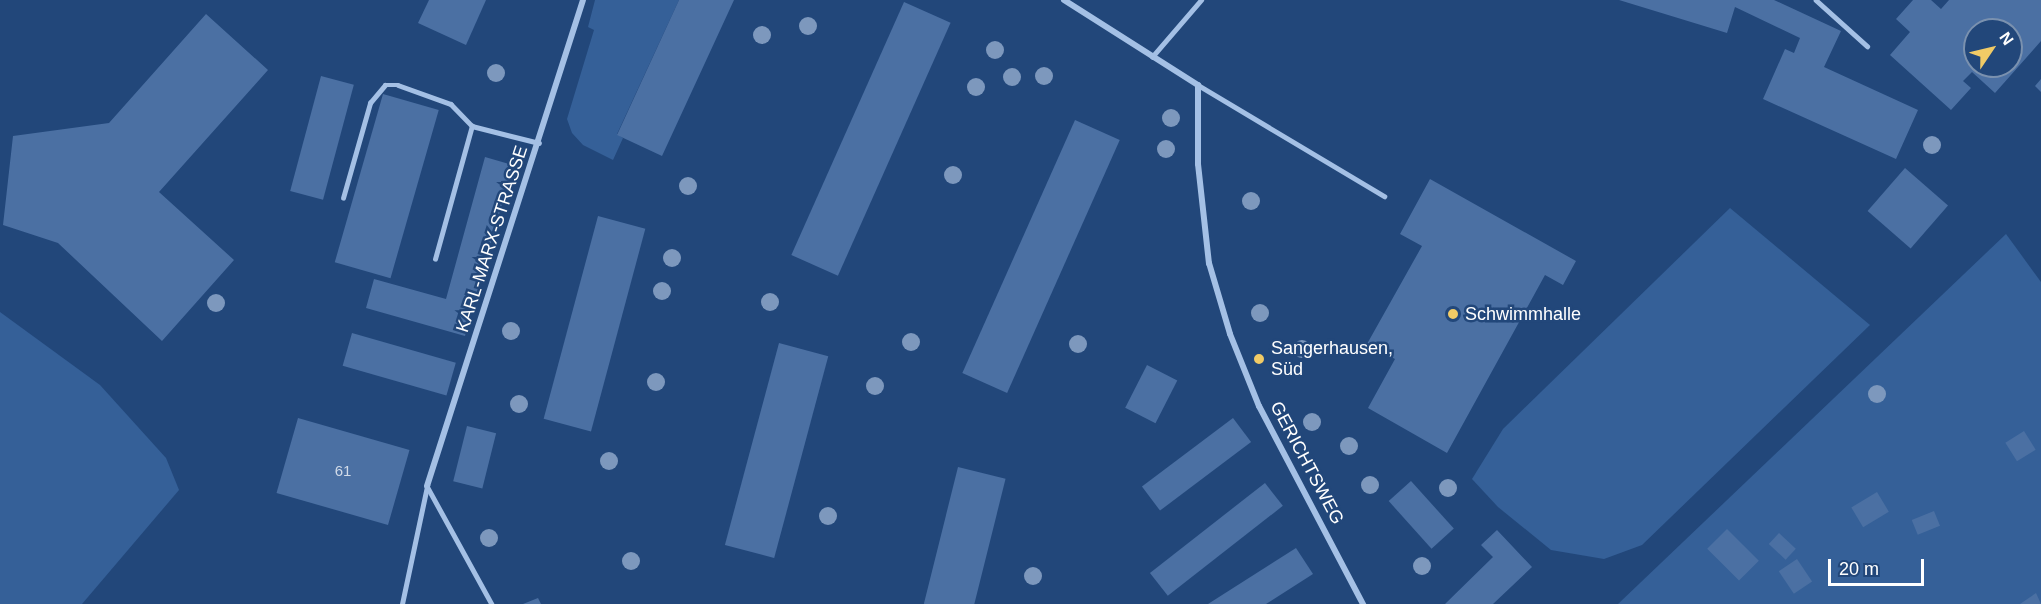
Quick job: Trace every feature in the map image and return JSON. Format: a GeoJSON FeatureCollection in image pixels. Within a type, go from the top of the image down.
{"type":"FeatureCollection","features":[{"type":"Feature","properties":{"kind":"street","name":"KARL-MARX-STRASSE"},"geometry":{"type":"LineString","coordinates":[[427,486],[539,143],[583,0]]}},
{"type":"Feature","properties":{"kind":"street"},"geometry":{"type":"LineString","coordinates":[[1064,0],[1151,58],[1198,85]]}},
{"type":"Feature","properties":{"kind":"street","name":"GERICHTSWEG"},"geometry":{"type":"LineString","coordinates":[[1198,85],[1198,164],[1209,263],[1230,334],[1259,406],[1363,604]]}},
{"type":"Feature","properties":{"kind":"lane"},"geometry":{"type":"LineString","coordinates":[[1151,58],[1163,40],[1201,0]]}},
{"type":"Feature","properties":{"kind":"lane"},"geometry":{"type":"LineString","coordinates":[[1816,0],[1867,46]]}},
{"type":"Feature","properties":{"kind":"lane"},"geometry":{"type":"LineString","coordinates":[[343,198],[370,103],[385,85],[398,85],[451,104],[472,126],[539,143]]}},
{"type":"Feature","properties":{"kind":"lane"},"geometry":{"type":"LineString","coordinates":[[1198,85],[1383,196]]}},
{"type":"Feature","properties":{"kind":"lane"},"geometry":{"type":"LineString","coordinates":[[435,259],[472,126]]}},
{"type":"Feature","properties":{"kind":"lane"},"geometry":{"type":"LineString","coordinates":[[402,604],[427,486]]}},
{"type":"Feature","properties":{"kind":"lane"},"geometry":{"type":"LineString","coordinates":[[427,486],[492,604]]}},
{"type":"Feature","properties":{"kind":"shaded area"},"geometry":{"type":"Polygon","coordinates":[[[595,0],[679,0],[617,134],[623,138],[613,160],[583,145],[572,133],[567,119],[594,30],[588,27],[595,0]]]}},
{"type":"Feature","properties":{"kind":"shaded area"},"geometry":{"type":"Polygon","coordinates":[[[1730,208],[1870,325],[1642,545],[1604,559],[1551,550],[1498,507],[1472,479],[1503,429],[1730,208]]]}},
{"type":"Feature","properties":{"kind":"shaded area"},"geometry":{"type":"Polygon","coordinates":[[[2006,234],[2041,282],[2041,604],[1618,604],[2006,234]]]}},
{"type":"Feature","properties":{"kind":"shaded area"},"geometry":{"type":"Polygon","coordinates":[[[0,312],[100,385],[166,458],[179,490],[82,604],[0,604],[0,312]]]}},
{"type":"Feature","properties":{"kind":"building"},"geometry":{"type":"Polygon","coordinates":[[[429,0],[486,0],[466,45],[418,23],[429,0]]]}},
{"type":"Feature","properties":{"kind":"building"},"geometry":{"type":"Polygon","coordinates":[[[679,0],[734,0],[662,156],[617,135],[679,0]]]}},
{"type":"Feature","properties":{"kind":"building"},"geometry":{"type":"Polygon","coordinates":[[[1619,0],[1774,0],[1841,31],[1824,67],[1918,110],[1896,159],[1763,99],[1785,49],[1794,53],[1800,38],[1735,7],[1727,33],[1619,0]]]}},
{"type":"Feature","properties":{"kind":"building"},"geometry":{"type":"Polygon","coordinates":[[[1913,0],[1931,0],[1941,9],[1949,0],[2041,0],[2041,41],[2023,61],[2023,18],[1963,18],[1963,78],[1966,78],[1963,81],[1971,88],[1951,110],[1890,55],[1910,32],[1896,19],[1913,0]]]}},
{"type":"Feature","properties":{"kind":"building"},"geometry":{"type":"Polygon","coordinates":[[[904,2],[951,23],[838,276],[791,255],[904,2]]]}},
{"type":"Feature","properties":{"kind":"building"},"geometry":{"type":"Polygon","coordinates":[[[206,14],[268,70],[159,192],[234,260],[162,341],[58,243],[3,225],[13,136],[109,123],[206,14]]]}},
{"type":"Feature","properties":{"kind":"building"},"geometry":{"type":"Polygon","coordinates":[[[321,76],[354,85],[323,200],[290,191],[321,76]]]}},
{"type":"Feature","properties":{"kind":"building"},"geometry":{"type":"Polygon","coordinates":[[[1979,78],[2008,78],[1995,93],[1979,78]]]}},
{"type":"Feature","properties":{"kind":"building"},"geometry":{"type":"Polygon","coordinates":[[[2041,79],[2041,92],[2035,86],[2041,79]]]}},
{"type":"Feature","properties":{"kind":"building"},"geometry":{"type":"Polygon","coordinates":[[[383,94],[439,110],[391,278],[335,262],[383,94]]]}},
{"type":"Feature","properties":{"kind":"building"},"geometry":{"type":"Polygon","coordinates":[[[1075,120],[1120,140],[1007,393],[962,373],[1075,120]]]}},
{"type":"Feature","properties":{"kind":"building"},"geometry":{"type":"Polygon","coordinates":[[[485,157],[513,165],[465,336],[366,308],[374,279],[446,299],[485,157]]]}},
{"type":"Feature","properties":{"kind":"building"},"geometry":{"type":"Polygon","coordinates":[[[1905,168],[1948,205],[1911,248],[1868,211],[1905,168]]]}},
{"type":"Feature","properties":{"kind":"building","name":"Schwimmhalle"},"geometry":{"type":"Polygon","coordinates":[[[1430,179],[1576,261],[1563,285],[1545,275],[1447,453],[1368,408],[1395,359],[1367,344],[1422,246],[1400,234],[1430,179]]]}},
{"type":"Feature","properties":{"kind":"building"},"geometry":{"type":"Polygon","coordinates":[[[598,216],[645,229],[591,432],[544,419],[598,216]]]}},
{"type":"Feature","properties":{"kind":"building"},"geometry":{"type":"Polygon","coordinates":[[[352,333],[456,363],[446,395],[343,366],[352,333]]]}},
{"type":"Feature","properties":{"kind":"building"},"geometry":{"type":"Polygon","coordinates":[[[779,343],[828,356],[774,558],[725,545],[779,343]]]}},
{"type":"Feature","properties":{"kind":"building"},"geometry":{"type":"Polygon","coordinates":[[[1147,365],[1177,380],[1156,423],[1125,408],[1147,365]]]}},
{"type":"Feature","properties":{"kind":"building"},"geometry":{"type":"Polygon","coordinates":[[[298,418],[410,450],[388,525],[277,493],[298,418]]]}},
{"type":"Feature","properties":{"kind":"building"},"geometry":{"type":"Polygon","coordinates":[[[1233,418],[1251,442],[1160,511],[1142,487],[1233,418]]]}},
{"type":"Feature","properties":{"kind":"building"},"geometry":{"type":"Polygon","coordinates":[[[467,426],[496,433],[482,489],[453,481],[467,426]]]}},
{"type":"Feature","properties":{"kind":"building"},"geometry":{"type":"Polygon","coordinates":[[[2024,431],[2036,450],[2017,461],[2005,443],[2024,431]]]}},
{"type":"Feature","properties":{"kind":"building"},"geometry":{"type":"Polygon","coordinates":[[[958,467],[1006,479],[974,604],[924,604],[958,467]]]}},
{"type":"Feature","properties":{"kind":"building"},"geometry":{"type":"Polygon","coordinates":[[[1411,481],[1454,529],[1432,549],[1389,501],[1411,481]]]}},
{"type":"Feature","properties":{"kind":"building"},"geometry":{"type":"Polygon","coordinates":[[[1265,483],[1283,506],[1168,596],[1150,573],[1265,483]]]}},
{"type":"Feature","properties":{"kind":"building"},"geometry":{"type":"Polygon","coordinates":[[[1877,492],[1889,512],[1863,527],[1851,507],[1877,492]]]}},
{"type":"Feature","properties":{"kind":"building"},"geometry":{"type":"Polygon","coordinates":[[[1934,511],[1940,526],[1918,535],[1912,520],[1934,511]]]}},
{"type":"Feature","properties":{"kind":"building"},"geometry":{"type":"Polygon","coordinates":[[[1727,529],[1759,561],[1739,581],[1707,549],[1727,529]]]}},
{"type":"Feature","properties":{"kind":"building"},"geometry":{"type":"Polygon","coordinates":[[[1497,530],[1532,567],[1493,604],[1445,604],[1493,557],[1481,545],[1497,530]]]}},
{"type":"Feature","properties":{"kind":"building"},"geometry":{"type":"Polygon","coordinates":[[[1779,533],[1796,549],[1786,560],[1769,544],[1779,533]]]}},
{"type":"Feature","properties":{"kind":"building"},"geometry":{"type":"Polygon","coordinates":[[[1296,548],[1313,574],[1266,604],[1208,604],[1296,548]]]}},
{"type":"Feature","properties":{"kind":"building"},"geometry":{"type":"Polygon","coordinates":[[[1797,559],[1812,581],[1794,594],[1779,571],[1797,559]]]}},
{"type":"Feature","properties":{"kind":"building"},"geometry":{"type":"Polygon","coordinates":[[[2036,593],[2041,604],[2020,604],[2036,593]]]}},
{"type":"Feature","properties":{"kind":"building"},"geometry":{"type":"Polygon","coordinates":[[[538,598],[541,604],[523,604],[538,598]]]}},
{"type":"Feature","properties":{"kind":"place","name":"Schwimmhalle"},"geometry":{"type":"Point","coordinates":[1453,314]}},
{"type":"Feature","properties":{"kind":"place","name":"Sangerhausen, Süd"},"geometry":{"type":"Point","coordinates":[1259,359]}}]}
